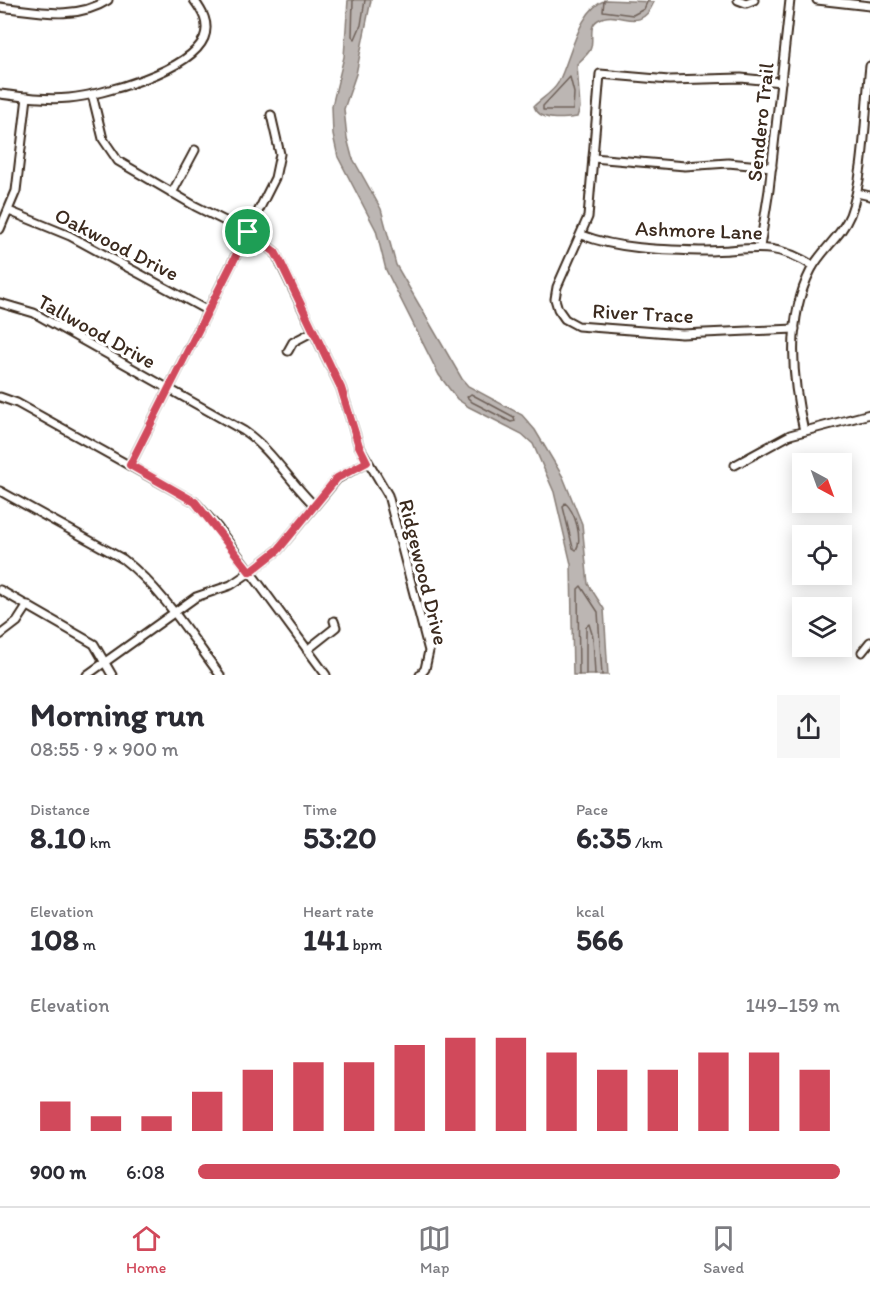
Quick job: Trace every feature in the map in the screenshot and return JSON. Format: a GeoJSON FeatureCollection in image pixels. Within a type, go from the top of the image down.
{"type":"FeatureCollection","features":[{"type":"Feature","properties":{"kind":"street"},"geometry":{"type":"LineString","coordinates":[[0,7],[73,14],[89,11],[108,0]]}},
{"type":"Feature","properties":{"kind":"street"},"geometry":{"type":"LineString","coordinates":[[0,94],[60,99],[131,84],[164,71],[192,51],[204,37],[205,18],[194,0]]}},
{"type":"Feature","properties":{"kind":"street"},"geometry":{"type":"LineString","coordinates":[[738,0],[746,3],[754,0]]}},
{"type":"Feature","properties":{"kind":"street","name":"Sendero Trail"},"geometry":{"type":"LineString","coordinates":[[760,247],[772,167],[790,0]]}},
{"type":"Feature","properties":{"kind":"street"},"geometry":{"type":"LineString","coordinates":[[817,0],[870,6]]}},
{"type":"Feature","properties":{"kind":"street"},"geometry":{"type":"LineString","coordinates":[[804,431],[796,398],[795,328],[803,287],[813,266],[843,229],[857,194],[870,66]]}},
{"type":"Feature","properties":{"kind":"street","name":"River Trace"},"geometry":{"type":"LineString","coordinates":[[781,82],[741,78],[669,80],[600,74],[588,217],[555,295],[558,309],[573,324],[682,334],[795,328]]}},
{"type":"Feature","properties":{"kind":"street","name":"Ridgewood Drive"},"geometry":{"type":"LineString","coordinates":[[92,94],[103,139],[111,153],[127,168],[248,232],[275,252],[341,388],[359,446],[380,480],[392,507],[428,645],[428,663],[420,675]]}},
{"type":"Feature","properties":{"kind":"street"},"geometry":{"type":"LineString","coordinates":[[0,229],[9,211],[18,179],[27,97]]}},
{"type":"Feature","properties":{"kind":"street"},"geometry":{"type":"LineString","coordinates":[[130,465],[275,178],[280,154],[270,115]]}},
{"type":"Feature","properties":{"kind":"street"},"geometry":{"type":"LineString","coordinates":[[172,193],[195,150]]}},
{"type":"Feature","properties":{"kind":"street"},"geometry":{"type":"LineString","coordinates":[[594,158],[685,166],[728,163],[772,167]]}},
{"type":"Feature","properties":{"kind":"street"},"geometry":{"type":"LineString","coordinates":[[857,194],[870,196]]}},
{"type":"Feature","properties":{"kind":"street","name":"Oakwood Drive"},"geometry":{"type":"LineString","coordinates":[[9,211],[70,236],[208,311]]}},
{"type":"Feature","properties":{"kind":"street","name":"Ashmore Lane"},"geometry":{"type":"LineString","coordinates":[[582,235],[615,244],[693,250],[760,247],[784,250],[813,266]]}},
{"type":"Feature","properties":{"kind":"street","name":"Tallwood Drive"},"geometry":{"type":"LineString","coordinates":[[0,303],[34,313],[227,420],[256,439],[290,481],[314,505]]}},
{"type":"Feature","properties":{"kind":"street"},"geometry":{"type":"LineString","coordinates":[[288,351],[293,342],[314,331]]}},
{"type":"Feature","properties":{"kind":"street"},"geometry":{"type":"LineString","coordinates":[[0,397],[17,402],[195,502],[326,675]]}},
{"type":"Feature","properties":{"kind":"street"},"geometry":{"type":"LineString","coordinates":[[735,465],[777,441],[804,431],[870,414]]}},
{"type":"Feature","properties":{"kind":"street"},"geometry":{"type":"LineString","coordinates":[[87,675],[196,597],[231,585],[250,572],[278,550],[337,478],[367,462]]}},
{"type":"Feature","properties":{"kind":"street"},"geometry":{"type":"LineString","coordinates":[[0,491],[123,559],[147,580],[220,675]]}},
{"type":"Feature","properties":{"kind":"street"},"geometry":{"type":"LineString","coordinates":[[0,590],[94,644],[102,654],[103,663],[112,675]]}},
{"type":"Feature","properties":{"kind":"street"},"geometry":{"type":"LineString","coordinates":[[0,636],[17,622],[28,605]]}},
{"type":"Feature","properties":{"kind":"street"},"geometry":{"type":"LineString","coordinates":[[307,650],[336,627],[334,621]]}},
{"type":"Feature","properties":{"kind":"street"},"geometry":{"type":"LineString","coordinates":[[862,652],[870,642]]}},
{"type":"Feature","properties":{"kind":"water"},"geometry":{"type":"Polygon","coordinates":[[[348,0],[371,0],[356,74],[344,109],[347,138],[352,157],[381,209],[396,265],[462,379],[468,386],[522,415],[535,430],[563,477],[582,524],[588,584],[604,609],[608,675],[573,675],[571,564],[554,492],[533,444],[522,434],[457,399],[439,375],[386,270],[376,230],[338,157],[333,135],[332,106],[344,57],[348,0]]]}},
{"type":"Feature","properties":{"kind":"water"},"geometry":{"type":"Polygon","coordinates":[[[606,0],[654,2],[642,18],[635,20],[606,17],[595,23],[590,50],[577,64],[580,108],[577,117],[552,118],[541,115],[534,106],[556,86],[582,24],[596,5],[606,0]]]}},
{"type":"Feature","properties":{"kind":"route"},"geometry":{"type":"LineString","coordinates":[[248,232],[275,252],[281,263],[341,388],[359,446],[367,462],[337,478],[278,550],[250,572],[202,508],[183,494],[130,465],[248,232]]}}]}
